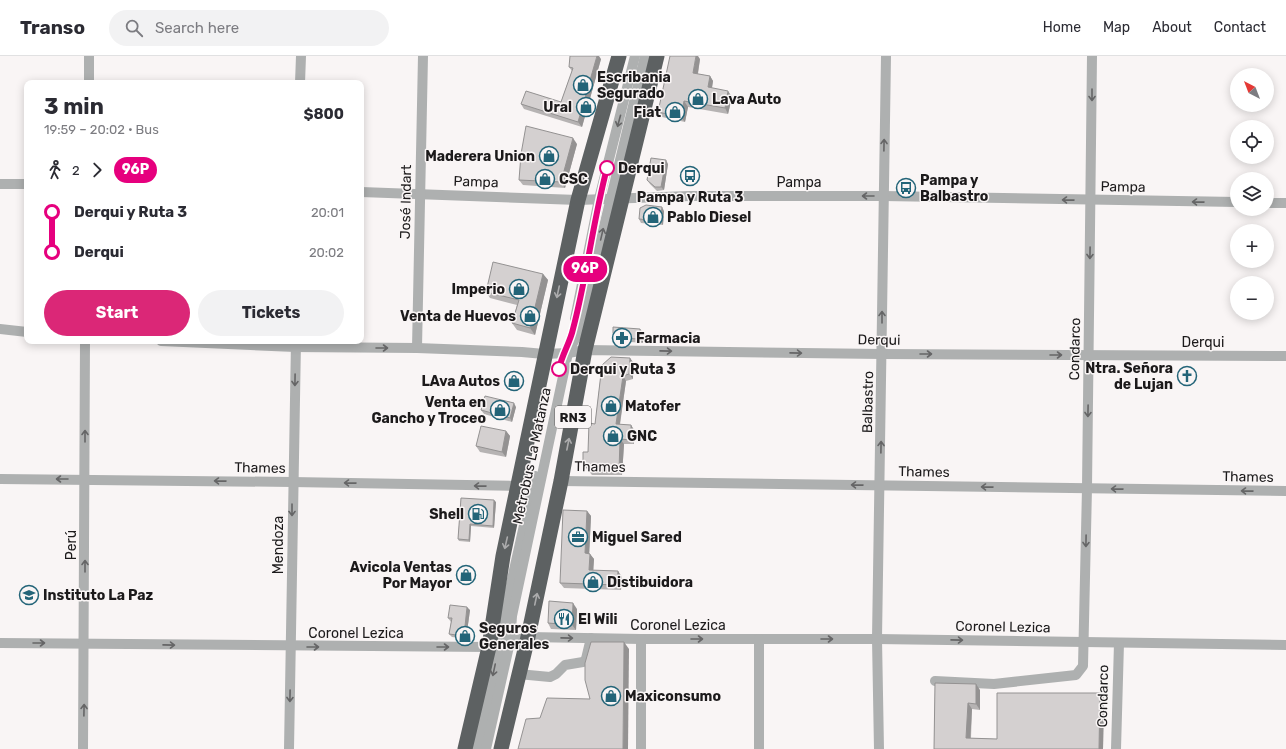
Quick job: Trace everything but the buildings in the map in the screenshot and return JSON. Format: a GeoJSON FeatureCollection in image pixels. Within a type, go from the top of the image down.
{"type":"FeatureCollection","features":[{"type":"Feature","properties":{"kind":"highway","name":"RN3"},"geometry":{"type":"LineString","coordinates":[[465,749],[500,645],[503,556],[519,486],[544,354],[578,200],[619,56]]}},
{"type":"Feature","properties":{"kind":"highway","name":"RN3"},"geometry":{"type":"LineString","coordinates":[[501,749],[528,637],[561,481],[585,350],[616,198],[657,56]]}},
{"type":"Feature","properties":{"kind":"street"},"geometry":{"type":"LineString","coordinates":[[89,56],[89,80]]}},
{"type":"Feature","properties":{"kind":"street"},"geometry":{"type":"LineString","coordinates":[[300,80],[301,56]]}},
{"type":"Feature","properties":{"kind":"street","name":"José Indart"},"geometry":{"type":"LineString","coordinates":[[417,348],[423,56]]}},
{"type":"Feature","properties":{"kind":"street","name":"Metrobus La Matanza"},"geometry":{"type":"LineString","coordinates":[[486,749],[504,615],[566,353],[573,331],[598,199],[635,56]]}},
{"type":"Feature","properties":{"kind":"street","name":"Metrobus La Matanza"},"geometry":{"type":"LineString","coordinates":[[566,353],[579,331],[616,198],[645,56]]}},
{"type":"Feature","properties":{"kind":"street","name":"Balbastro"},"geometry":{"type":"LineString","coordinates":[[878,749],[877,639],[881,486],[883,196],[886,56]]}},
{"type":"Feature","properties":{"kind":"street","name":"Condarco"},"geometry":{"type":"LineString","coordinates":[[935,681],[994,684],[1076,676],[1081,670],[1084,662],[1083,642],[1087,488],[1092,56]]}},
{"type":"Feature","properties":{"kind":"street"},"geometry":{"type":"LineString","coordinates":[[0,184],[24,184]]}},
{"type":"Feature","properties":{"kind":"street","name":"Pampa"},"geometry":{"type":"LineString","coordinates":[[364,192],[578,200],[616,198],[883,196],[1230,202]]}},
{"type":"Feature","properties":{"kind":"street"},"geometry":{"type":"LineString","coordinates":[[1274,203],[1286,203]]}},
{"type":"Feature","properties":{"kind":"street"},"geometry":{"type":"LineString","coordinates":[[0,329],[24,332]]}},
{"type":"Feature","properties":{"kind":"street","name":"Perú"},"geometry":{"type":"LineString","coordinates":[[83,749],[85,344]]}},
{"type":"Feature","properties":{"kind":"street","name":"Derqui"},"geometry":{"type":"LineString","coordinates":[[296,344],[544,354],[585,350],[1088,356],[1286,356]]}},
{"type":"Feature","properties":{"kind":"street","name":"Mendoza"},"geometry":{"type":"LineString","coordinates":[[290,749],[292,482],[296,344]]}},
{"type":"Feature","properties":{"kind":"street","name":"Thames"},"geometry":{"type":"LineString","coordinates":[[0,479],[519,486]]}},
{"type":"Feature","properties":{"kind":"street","name":"Thames"},"geometry":{"type":"LineString","coordinates":[[561,481],[1286,491]]}},
{"type":"Feature","properties":{"kind":"street","name":"Coronel Lezica"},"geometry":{"type":"LineString","coordinates":[[0,643],[291,646],[500,645],[528,637],[641,639],[877,639],[1286,645]]}},
{"type":"Feature","properties":{"kind":"street"},"geometry":{"type":"LineString","coordinates":[[518,674],[550,677],[556,674],[565,665],[583,662],[586,659],[591,638]]}},
{"type":"Feature","properties":{"kind":"street"},"geometry":{"type":"LineString","coordinates":[[641,639],[641,749]]}},
{"type":"Feature","properties":{"kind":"street"},"geometry":{"type":"LineString","coordinates":[[759,639],[759,749]]}},
{"type":"Feature","properties":{"kind":"street","name":"Condarco"},"geometry":{"type":"LineString","coordinates":[[1116,749],[1119,643]]}},
{"type":"Feature","properties":{"kind":"street","name":"Metrobus La Matanza"},"geometry":{"type":"LineString","coordinates":[[477,749],[500,645]]}},
{"type":"Feature","properties":{"kind":"bus line","name":"96P"},"geometry":{"type":"LineString","coordinates":[[559,369],[563,353],[573,331],[598,199],[607,168]]}},
{"type":"Feature","properties":{"kind":"place","name":"Escribania Segurado"},"geometry":{"type":"Point","coordinates":[583,85]}},
{"type":"Feature","properties":{"kind":"place","name":"Lava Auto"},"geometry":{"type":"Point","coordinates":[698,99]}},
{"type":"Feature","properties":{"kind":"place","name":"Ural"},"geometry":{"type":"Point","coordinates":[586,107]}},
{"type":"Feature","properties":{"kind":"place","name":"Fiat"},"geometry":{"type":"Point","coordinates":[675,112]}},
{"type":"Feature","properties":{"kind":"place","name":"Maderera Union"},"geometry":{"type":"Point","coordinates":[549,156]}},
{"type":"Feature","properties":{"kind":"place","name":"Derqui"},"geometry":{"type":"Point","coordinates":[607,168]}},
{"type":"Feature","properties":{"kind":"place","name":"Pampa y Ruta 3"},"geometry":{"type":"Point","coordinates":[690,176]}},
{"type":"Feature","properties":{"kind":"place","name":"CSC"},"geometry":{"type":"Point","coordinates":[545,179]}},
{"type":"Feature","properties":{"kind":"place","name":"Pampa y Balbastro"},"geometry":{"type":"Point","coordinates":[906,188]}},
{"type":"Feature","properties":{"kind":"place","name":"Pablo Diesel"},"geometry":{"type":"Point","coordinates":[653,217]}},
{"type":"Feature","properties":{"kind":"place","name":"Imperio"},"geometry":{"type":"Point","coordinates":[519,289]}},
{"type":"Feature","properties":{"kind":"place","name":"Venta de Huevos"},"geometry":{"type":"Point","coordinates":[530,316]}},
{"type":"Feature","properties":{"kind":"place","name":"Farmacia"},"geometry":{"type":"Point","coordinates":[622,338]}},
{"type":"Feature","properties":{"kind":"place","name":"Derqui y Ruta 3"},"geometry":{"type":"Point","coordinates":[559,369]}},
{"type":"Feature","properties":{"kind":"place","name":"Ntra. Señora de Lujan"},"geometry":{"type":"Point","coordinates":[1187,376]}},
{"type":"Feature","properties":{"kind":"place","name":"LAva Autos"},"geometry":{"type":"Point","coordinates":[514,381]}},
{"type":"Feature","properties":{"kind":"place","name":"Matofer"},"geometry":{"type":"Point","coordinates":[611,406]}},
{"type":"Feature","properties":{"kind":"place","name":"Venta en Gancho y Troceo"},"geometry":{"type":"Point","coordinates":[500,410]}},
{"type":"Feature","properties":{"kind":"place","name":"GNC"},"geometry":{"type":"Point","coordinates":[613,436]}},
{"type":"Feature","properties":{"kind":"place","name":"Shell"},"geometry":{"type":"Point","coordinates":[478,514]}},
{"type":"Feature","properties":{"kind":"place","name":"Miguel Sared"},"geometry":{"type":"Point","coordinates":[578,537]}},
{"type":"Feature","properties":{"kind":"place","name":"Avicola Ventas Por Mayor"},"geometry":{"type":"Point","coordinates":[466,575]}},
{"type":"Feature","properties":{"kind":"place","name":"Distibuidora"},"geometry":{"type":"Point","coordinates":[593,582]}},
{"type":"Feature","properties":{"kind":"place","name":"Instituto La Paz"},"geometry":{"type":"Point","coordinates":[29,595]}},
{"type":"Feature","properties":{"kind":"place","name":"El Wili"},"geometry":{"type":"Point","coordinates":[564,619]}},
{"type":"Feature","properties":{"kind":"place","name":"Seguros Generales"},"geometry":{"type":"Point","coordinates":[465,636]}},
{"type":"Feature","properties":{"kind":"place","name":"Maxiconsumo"},"geometry":{"type":"Point","coordinates":[611,696]}}]}
